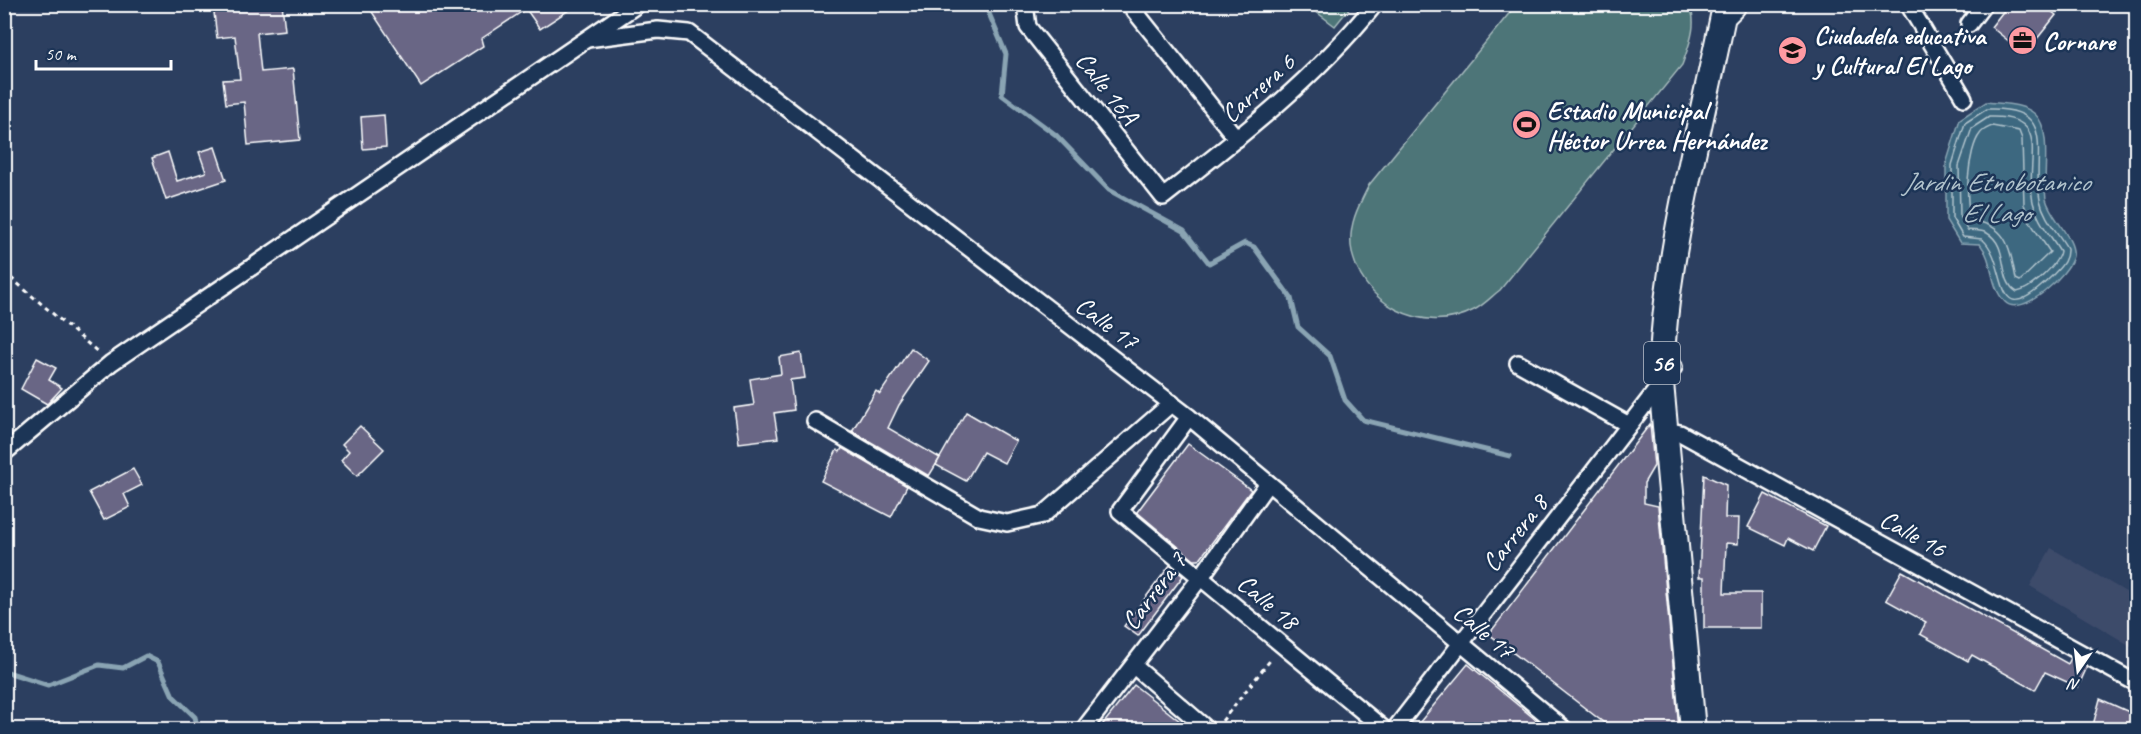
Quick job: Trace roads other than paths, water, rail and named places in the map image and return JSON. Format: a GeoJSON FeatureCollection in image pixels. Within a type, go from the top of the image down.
{"type":"FeatureCollection","features":[{"type":"Feature","properties":{"kind":"main road","name":"56"},"geometry":{"type":"LineString","coordinates":[[1693,729],[1673,432],[1662,339],[1677,241],[1723,16],[1734,5]]}},
{"type":"Feature","properties":{"kind":"main road","name":"56"},"geometry":{"type":"LineString","coordinates":[[1673,432],[1709,729]]}},
{"type":"Feature","properties":{"kind":"street"},"geometry":{"type":"LineString","coordinates":[[4,453],[111,363],[638,4]]}},
{"type":"Feature","properties":{"kind":"street","name":"Calle 16A"},"geometry":{"type":"LineString","coordinates":[[1025,4],[1028,27],[1163,197]]}},
{"type":"Feature","properties":{"kind":"street"},"geometry":{"type":"LineString","coordinates":[[1129,4],[1238,139]]}},
{"type":"Feature","properties":{"kind":"street","name":"Carrera 6"},"geometry":{"type":"LineString","coordinates":[[1163,197],[1238,139],[1291,93],[1350,36],[1375,4]]}},
{"type":"Feature","properties":{"kind":"street"},"geometry":{"type":"LineString","coordinates":[[1908,4],[1964,98]]}},
{"type":"Feature","properties":{"kind":"street"},"geometry":{"type":"LineString","coordinates":[[1969,24],[1984,4]]}},
{"type":"Feature","properties":{"kind":"street","name":"Calle 17"},"geometry":{"type":"LineString","coordinates":[[587,39],[658,30],[689,33],[1172,403],[1565,729]]}},
{"type":"Feature","properties":{"kind":"street"},"geometry":{"type":"LineString","coordinates":[[1518,363],[1629,425]]}},
{"type":"Feature","properties":{"kind":"street","name":"Carrera 8"},"geometry":{"type":"LineString","coordinates":[[1394,729],[1668,375]]}},
{"type":"Feature","properties":{"kind":"street"},"geometry":{"type":"LineString","coordinates":[[815,421],[979,517],[1007,523],[1043,515],[1172,403]]}},
{"type":"Feature","properties":{"kind":"street","name":"Calle 18"},"geometry":{"type":"LineString","coordinates":[[1189,417],[1120,511],[1385,729]]}},
{"type":"Feature","properties":{"kind":"street","name":"Calle 16"},"geometry":{"type":"LineString","coordinates":[[1673,432],[2136,683]]}},
{"type":"Feature","properties":{"kind":"street","name":"Carrera 7"},"geometry":{"type":"LineString","coordinates":[[1083,729],[1134,666],[1268,483]]}},
{"type":"Feature","properties":{"kind":"street"},"geometry":{"type":"LineString","coordinates":[[1134,666],[1208,729]]}},
{"type":"Feature","properties":{"kind":"water","name":"Jardin Etnobotanico El Lago"},"geometry":{"type":"Polygon","coordinates":[[[1986,102],[2025,108],[2035,114],[2040,122],[2044,131],[2046,154],[2046,199],[2073,249],[2070,264],[2055,283],[2033,299],[2013,306],[2005,302],[1996,289],[1988,258],[1980,244],[1960,243],[1946,220],[1946,164],[1960,119],[1986,102]]]}},
{"type":"Feature","properties":{"kind":"waterway"},"geometry":{"type":"LineString","coordinates":[[985,4],[1006,54],[1002,95],[1056,135],[1109,190],[1184,231],[1209,263],[1245,243],[1254,247],[1291,298],[1298,327],[1330,356],[1345,400],[1363,420],[1510,456]]}},
{"type":"Feature","properties":{"kind":"waterway"},"geometry":{"type":"LineString","coordinates":[[4,671],[48,685],[99,665],[123,668],[146,656],[158,662],[173,696],[195,717],[198,730]]}},
{"type":"Feature","properties":{"kind":"place","name":"Cornare"},"geometry":{"type":"Point","coordinates":[2022,41]}},
{"type":"Feature","properties":{"kind":"place","name":"Ciudadela educativa y Cultural El Lago"},"geometry":{"type":"Point","coordinates":[1793,50]}},
{"type":"Feature","properties":{"kind":"place","name":"Estadio Municipal Héctor Urrea Hernández"},"geometry":{"type":"Point","coordinates":[1526,125]}}]}
